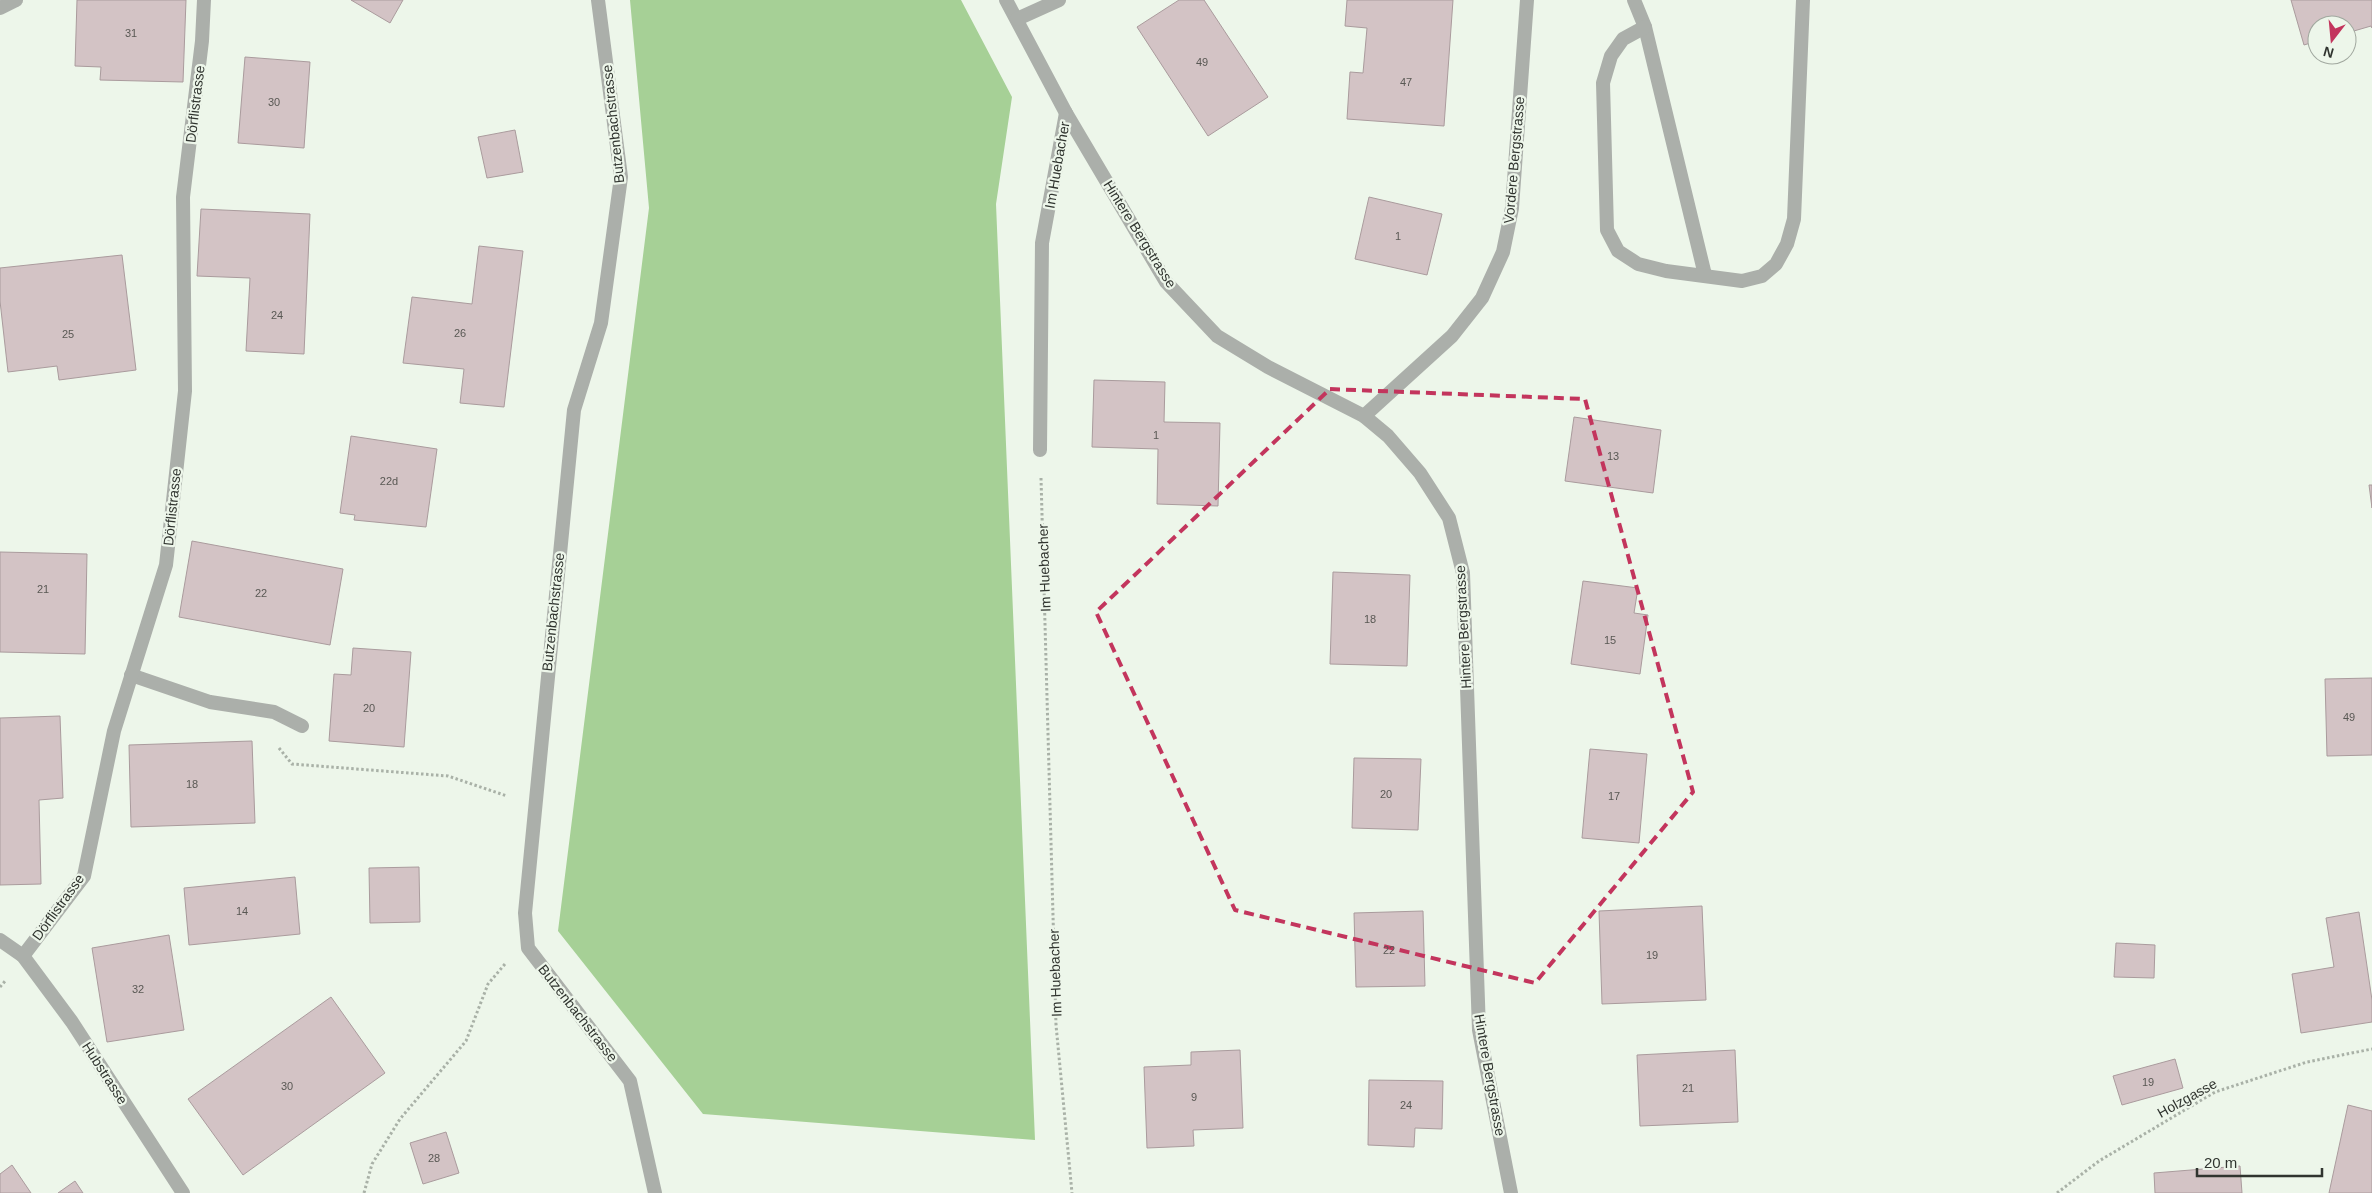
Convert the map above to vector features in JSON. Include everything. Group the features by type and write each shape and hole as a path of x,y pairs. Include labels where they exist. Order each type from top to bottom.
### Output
{"street":[{"path":"0,8 16,0"},
{"name":"Dörflistrasse","path":"23,956 84,876 114,731 166,565 184,400 183,197 202,41 204,0"},
{"name":"Butzenbachstrasse","path":"598,0 621,177 601,324 574,410 525,913 528,948 630,1080 655,1193"},
{"name":"Hintere Bergstrasse","path":"1006,0 1066,113 1166,282 1218,336 1268,367 1364,416 1388,436 1420,473 1449,518 1463,573 1479,1030 1511,1193"},
{"path":"1016,19 1059,0"},
{"name":"Vordere Bergstrasse","path":"1364,416 1452,336 1482,298 1503,252 1512,208 1527,0"},
{"path":"1634,0 1645,27 1705,275"},
{"path":"1645,27 1623,39 1611,56 1603,83 1607,230 1618,251 1638,264 1666,271 1742,281 1762,276 1776,264 1787,244 1794,219 1803,0"},
{"name":"Im Huebacher","path":"1040,450 1042,243 1066,113"},
{"path":"131,676 210,702 274,712 302,726"},
{"path":"0,940 23,956"},
{"name":"Hubstrasse","path":"23,956 72,1022 183,1193"}],"path":[{"name":"Im Huebacher","path":"1040,450 1056,1025 1072,1193"},
{"path":"245,708 292,764 448,776 514,798"},
{"path":"364,1193 372,1164 400,1119 466,1042 488,984 509,960"},
{"path":"0,987 6,980"},
{"name":"Holzgasse","path":"2057,1193 2099,1161 2215,1092 2307,1062 2372,1049"}],"highlighted area":[{"path":"1330,389 1585,399 1693,792 1535,983 1235,910 1096,612"}],"green space":[{"path":"630,0 961,0 1012,97 996,204 1035,1140 703,1114 558,931 649,208"}],"building":[{"path":"77,0 186,0 183,82 100,80 101,67 75,66"},
{"path":"351,0 403,0 390,23"},
{"path":"1179,0 1204,0 1268,97 1208,136 1137,27"},
{"path":"1347,0 1453,0 1444,126 1347,119 1350,72 1363,73 1367,28 1345,26"},
{"path":"2291,0 2372,0 2372,28 2371,26 2357,30 2357,15 2307,15 2307,44 2304,45"},
{"path":"245,57 310,62 304,148 238,143"},
{"path":"515,130 523,172 487,178 478,137"},
{"path":"1369,197 1442,214 1427,275 1355,259"},
{"path":"201,209 310,214 304,354 246,351 250,278 197,276"},
{"path":"479,246 523,251 504,407 460,403 464,369 403,363 412,297 472,304"},
{"path":"122,255 136,370 59,380 57,366 8,372 0,301 0,268"},
{"path":"1094,380 1165,382 1164,422 1220,423 1218,506 1157,504 1158,449 1092,447"},
{"path":"1574,417 1661,430 1653,493 1565,481"},
{"path":"351,436 437,449 426,527 354,520 355,515 340,513"},
{"path":"2369,485 2372,485 2372,508"},
{"path":"192,541 343,569 330,645 179,617"},
{"path":"0,552 87,554 85,654 0,652"},
{"path":"1333,572 1410,575 1407,666 1330,664"},
{"path":"1583,581 1638,588 1634,613 1648,615 1640,674 1571,664"},
{"path":"353,648 411,652 404,747 329,741 334,674 351,675"},
{"path":"2372,678 2372,755 2327,756 2325,679"},
{"path":"60,716 63,798 39,800 41,884 0,885 0,718"},
{"path":"252,741 255,823 131,827 129,745"},
{"path":"1590,749 1647,754 1639,843 1582,838"},
{"path":"1354,758 1421,759 1418,830 1352,828"},
{"path":"419,867 420,922 370,923 369,868"},
{"path":"295,877 300,934 189,945 184,888"},
{"path":"1702,906 1706,1000 1602,1004 1599,911"},
{"path":"1423,911 1425,986 1356,987 1354,913"},
{"path":"2359,912 2372,1000 2372,1022 2301,1033 2292,974 2334,967 2326,918"},
{"path":"169,935 184,1030 107,1042 92,948"},
{"path":"2116,943 2155,945 2154,978 2114,977"},
{"path":"331,997 385,1073 243,1175 188,1099"},
{"path":"1240,1050 1243,1128 1193,1130 1194,1146 1147,1148 1144,1067 1191,1065 1191,1052"},
{"path":"1735,1050 1738,1122 1640,1126 1637,1055"},
{"path":"2175,1059 2183,1088 2122,1105 2113,1076"},
{"path":"1369,1080 1443,1081 1442,1129 1415,1128 1414,1147 1368,1145"},
{"path":"2348,1105 2372,1111 2372,1193 2329,1193"},
{"path":"446,1132 459,1173 423,1184 410,1143"},
{"path":"12,1165 31,1193 0,1193 0,1174"},
{"path":"2240,1166 2242,1193 2155,1193 2154,1173"},
{"path":"75,1181 83,1193 58,1193"}]}
